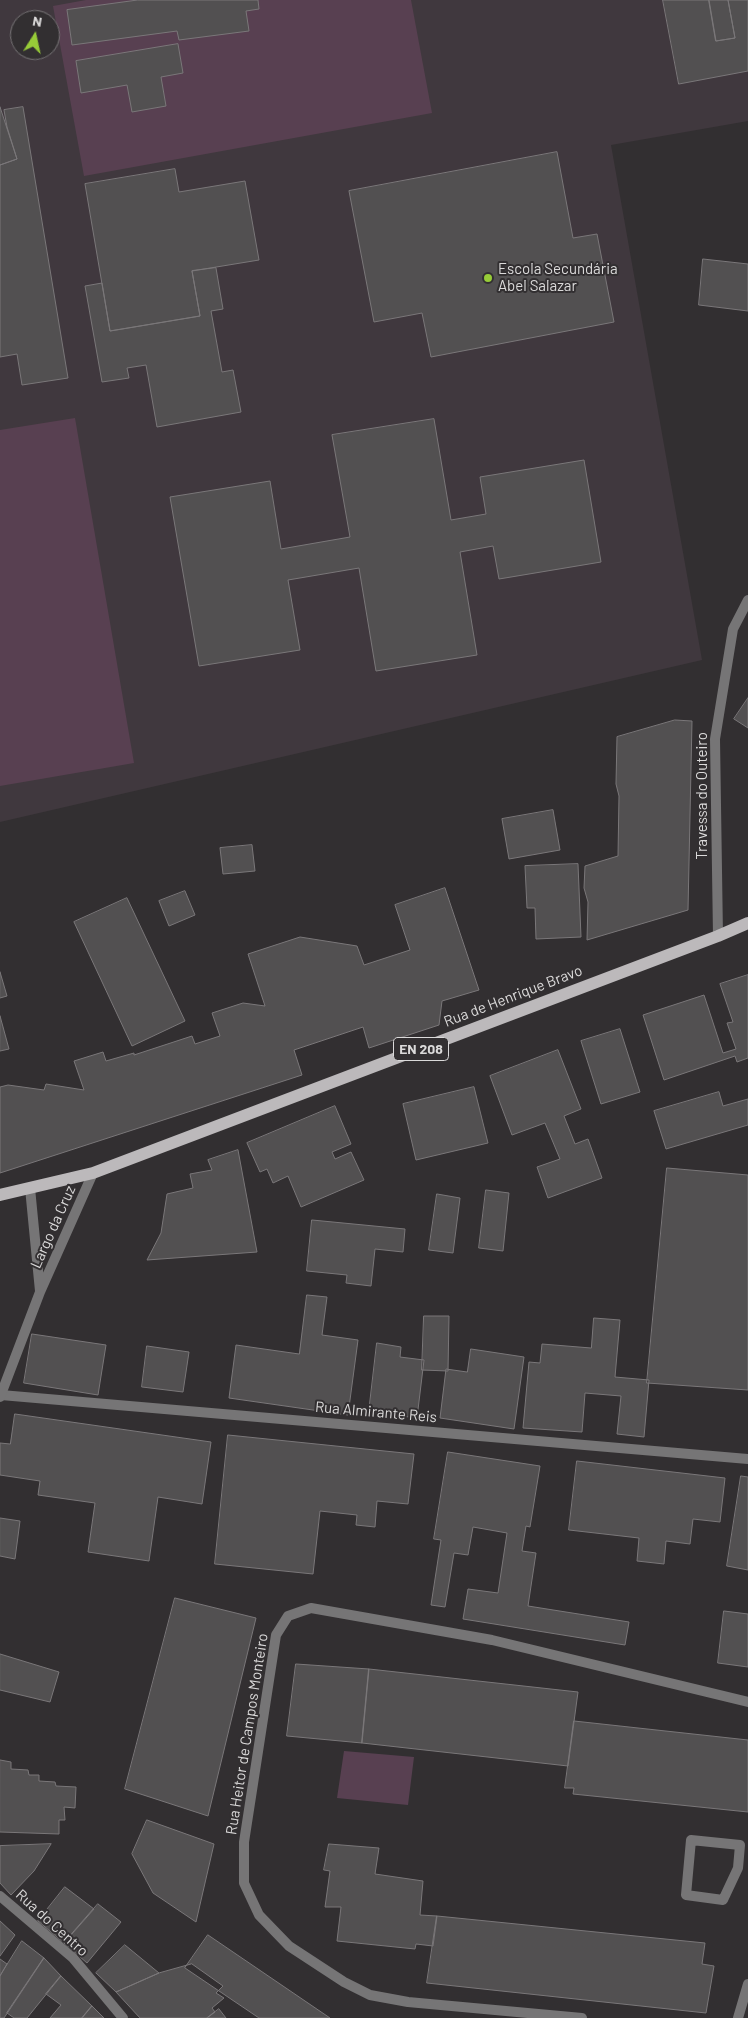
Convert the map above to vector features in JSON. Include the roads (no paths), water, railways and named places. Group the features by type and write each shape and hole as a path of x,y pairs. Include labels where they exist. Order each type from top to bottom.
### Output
{"main road":[{"name":"Rua de Henrique Bravo","path":"93,1174 748,923"},
{"name":"EN 208","path":"0,1195 93,1174"}],"street":[{"name":"Travessa do Outeiro","path":"718,936 715,739 733,629 748,600"},
{"name":"Largo da Cruz","path":"0,1396 40,1292 93,1174"},
{"name":"Largo da Cruz","path":"30,1188 40,1292"},
{"name":"Rua Almirante Reis","path":"0,1396 748,1459"},
{"name":"Rua Heitor de Campos Monteiro","path":"582,2018 408,2002 370,1995 344,1982 289,1946 259,1915 244,1883 244,1842 276,1635 288,1616 311,1608 492,1640 748,1702"},
{"path":"691,1840 740,1845 738,1868 723,1900 686,1895 691,1840"},
{"path":"738,1868 748,1873"},
{"name":"Rua do Centro","path":"0,1896 72,1958 123,2018"},
{"path":"738,2018 748,1984"}],"place":[{"name":"Escola Secundária Abel Salazar","path":"488,278"}]}
